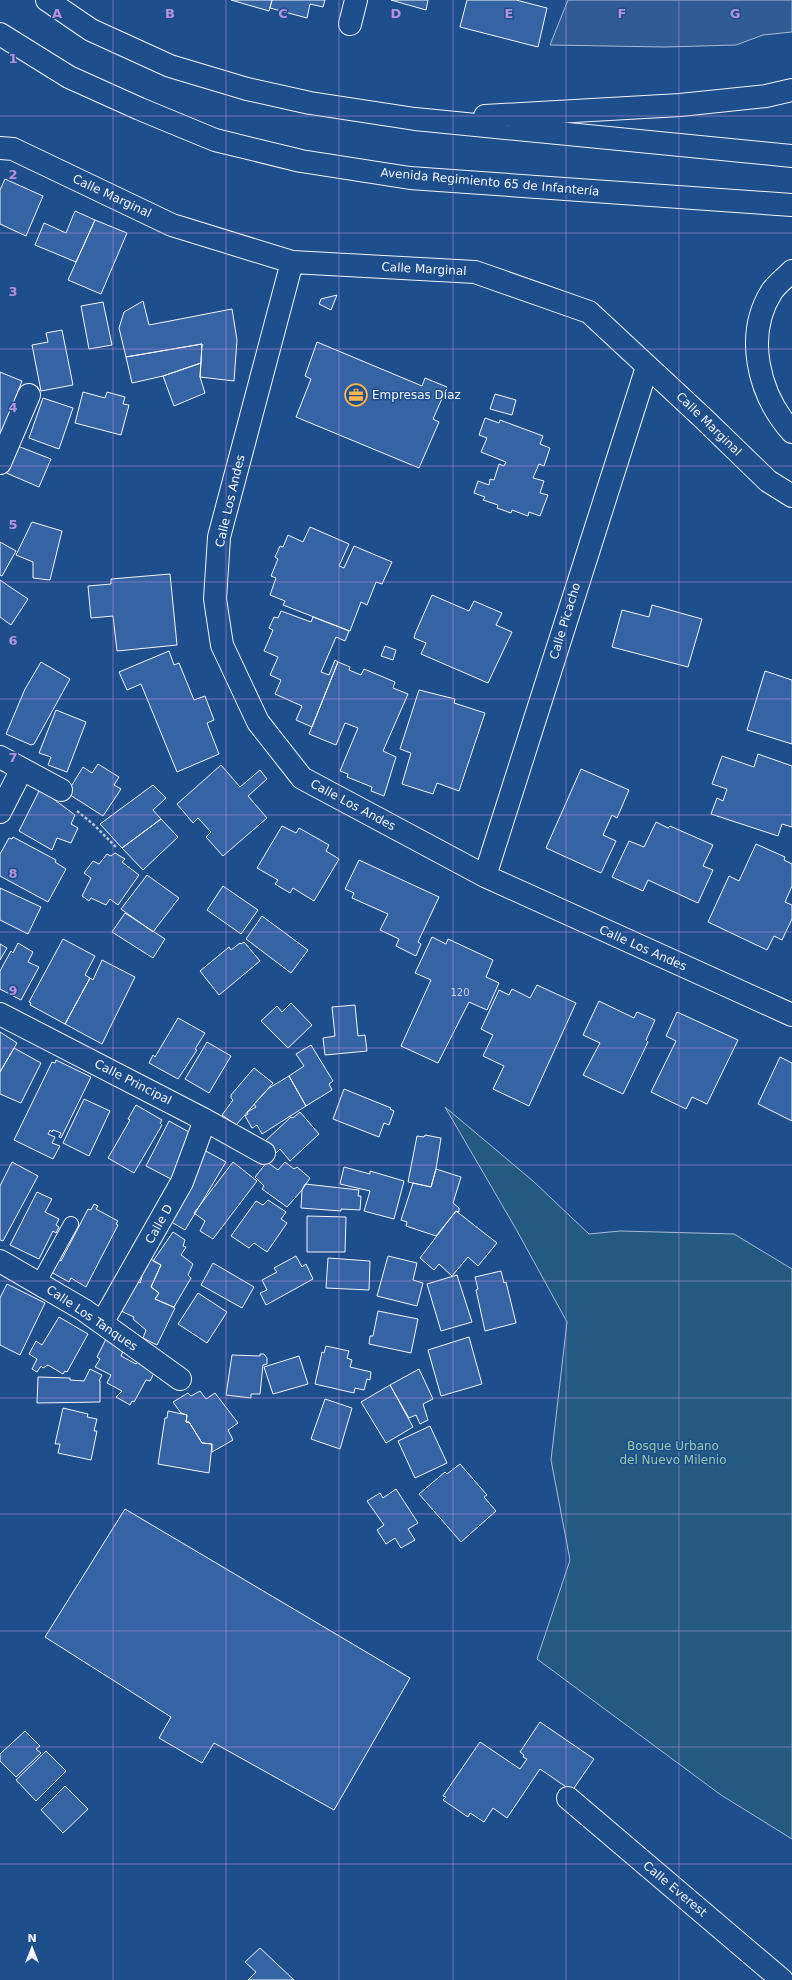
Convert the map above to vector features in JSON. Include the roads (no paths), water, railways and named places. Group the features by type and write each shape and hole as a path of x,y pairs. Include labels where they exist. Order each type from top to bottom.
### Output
{"main road":[{"path":"47,0 92,30 170,66 247,89 310,103 415,119 792,156"},
{"path":"350,24 356,0"},
{"name":"Avenida Regimiento 65 de Infantería","path":"0,34 69,77 140,109 215,140 301,161 410,178 792,205"},
{"path":"415,119 680,105 766,96 792,90"},
{"name":"Calle Marginal","path":"0,148 13,149 172,225 292,262 475,272 588,312 703,418 768,481 792,496"},
{"name":"Calle Los Andes","path":"292,262 219,537 215,599 222,645 258,722 302,778 485,876 792,1015"},
{"path":"792,272 773,290 759,319 756,338 757,354 766,388 783,422 792,432"},
{"name":"Calle Picacho","path":"485,876 647,367"},
{"path":"0,463 29,395"},
{"path":"0,757 61,790"},
{"path":"0,812 22,769"},
{"name":"Calle Principal","path":"0,1014 205,1120 264,1153"},
{"name":"Calle D","path":"102,1323 182,1182 205,1120"},
{"name":"Calle Los Tanques","path":"0,1261 39,1282 102,1323 180,1379"},
{"name":"Calle Everest","path":"568,1798 782,1980"}],"lane":[{"path":"39,1282 71,1224"}],"place":[{"name":"Empresas Díaz","path":"356,395"}],"park label":[{"name":"Bosque Urbano del Nuevo Milenio","path":"673,1453"}]}
